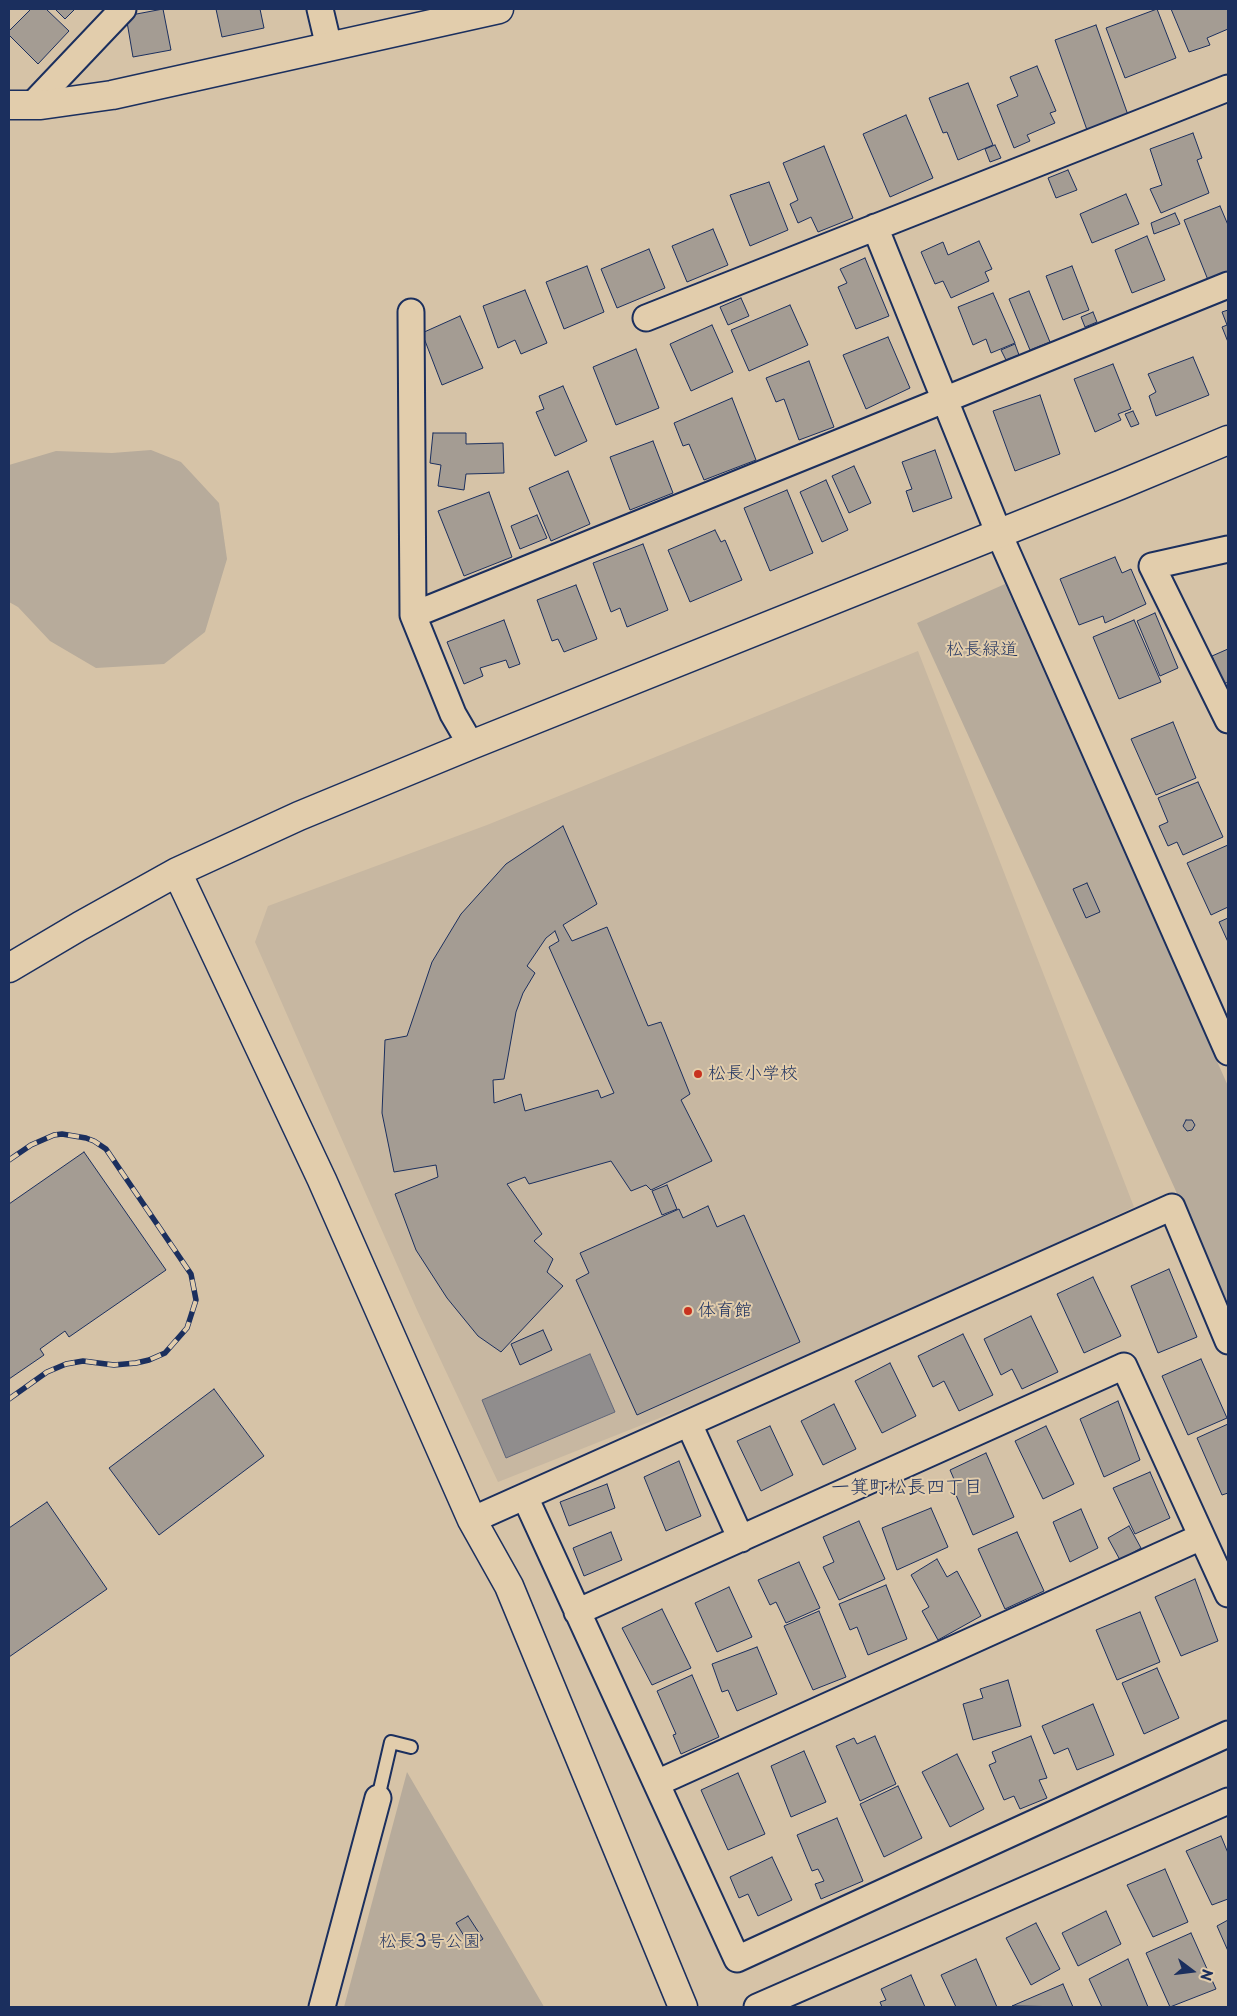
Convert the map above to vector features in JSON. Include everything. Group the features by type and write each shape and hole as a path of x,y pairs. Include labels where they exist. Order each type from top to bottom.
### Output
{"street":[{"path":"20,105 123,9"},
{"path":"320,9 329,47"},
{"path":"20,105 112,95 499,9"},
{"path":"646,318 1228,88"},
{"path":"875,227 999,534 1228,1052"},
{"path":"414,615 1228,285"},
{"path":"411,312 414,615 453,714 471,745"},
{"path":"9,968 177,872 299,816 1228,440"},
{"path":"1228,549 1152,566 1228,720"},
{"path":"177,872 322,1180 472,1520 509,1586 683,2007"},
{"path":"472,1520 1172,1207 1228,1341"},
{"path":"577,1612 1124,1366 1228,1594"},
{"path":"689,1424 740,1539"},
{"path":"525,1497 737,1958 1228,1734"},
{"path":"657,1783 1201,1537"},
{"path":"322,2007 378,1798"},
{"path":"757,2007 1228,1801"}],"lane":[{"path":"378,1798 392,1742 411,1747"}],"shaded area":[{"name":"松長小学校","path":"918,651 1134,1207 811,1358 498,1482 417,1310 255,942 268,906 487,825"},
{"path":"590,1354 615,1412 506,1458 482,1400"}],"green space":[{"path":"151,450 181,462 219,503 227,559 205,632 164,664 96,668 50,641 18,607 9,602 9,465 56,451 112,453"},
{"name":"松長緑道","path":"1005,584 1228,1086 1228,1314 1175,1189 917,623"},
{"name":"松長3号公園","path":"407,1772 543,2005 544,2007 344,2007"}],"building":[{"path":"31,9 46,9 69,31 38,64 9,35 9,31"},
{"path":"55,9 75,9 65,19"},
{"path":"163,9 171,50 133,57 126,16"},
{"path":"216,9 260,9 264,28 222,37"},
{"path":"1157,9 1176,58 1125,78 1106,28"},
{"path":"1171,9 1228,9 1228,29 1207,38 1210,45 1189,52"},
{"path":"1096,25 1128,115 1087,130 1055,40"},
{"path":"1037,66 1056,111 1050,113 1055,123 1027,135 1030,141 1014,148 997,105 1018,96 1010,77"},
{"path":"968,83 993,145 958,160 947,132 943,133 929,98"},
{"path":"906,115 933,178 890,197 863,134"},
{"path":"1193,133 1202,158 1197,160 1209,193 1161,213 1150,189 1162,185 1150,149"},
{"path":"995,145 1001,158 990,162 985,149"},
{"path":"824,146 853,218 818,232 811,217 798,223 790,204 798,200 783,163"},
{"path":"1068,170 1077,190 1056,198 1048,178"},
{"path":"769,182 788,230 750,246 730,195"},
{"path":"1126,194 1139,224 1092,243 1080,214"},
{"path":"1220,206 1228,225 1228,272 1208,280 1184,220"},
{"path":"1175,213 1180,224 1154,234 1151,223"},
{"path":"713,229 728,265 687,282 672,246"},
{"path":"1147,236 1165,280 1132,293 1115,250"},
{"path":"979,241 992,269 985,272 989,281 951,298 943,281 935,284 921,252 943,242 948,255"},
{"path":"649,249 665,288 617,308 601,269"},
{"path":"865,258 889,316 856,329 838,287 847,283 840,269"},
{"path":"587,266 604,312 564,329 546,282"},
{"path":"1072,266 1089,310 1063,320 1046,276"},
{"path":"525,290 547,343 521,354 515,340 498,348 483,306"},
{"path":"1029,291 1050,342 1030,350 1009,299"},
{"path":"993,293 1015,343 991,353 986,339 973,345 958,307"},
{"path":"741,298 749,316 728,325 720,307"},
{"path":"790,305 808,345 749,371 731,330"},
{"path":"1228,310 1228,342 1222,327 1227,325 1222,312"},
{"path":"1093,312 1097,322 1085,327 1081,317"},
{"path":"460,316 483,368 442,385 422,333"},
{"path":"712,325 733,372 691,391 670,344"},
{"path":"888,337 910,388 866,409 843,355"},
{"path":"1015,344 1019,355 1006,360 1001,350"},
{"path":"636,349 659,408 616,425 593,367"},
{"path":"1193,357 1209,395 1156,416 1149,396 1156,392 1148,374"},
{"path":"809,361 834,427 799,440 784,399 776,402 766,378"},
{"path":"1113,364 1131,409 1118,414 1121,420 1095,432 1074,379"},
{"path":"563,386 587,441 555,456 536,412 544,409 539,396"},
{"path":"1040,395 1060,454 1015,471 993,411"},
{"path":"732,398 756,460 704,480 689,444 683,446 674,423"},
{"path":"1133,411 1139,424 1131,427 1125,414"},
{"path":"433,433 466,433 466,444 503,443 504,473 466,474 464,490 438,486 441,465 430,463"},
{"path":"653,441 673,493 630,510 610,457"},
{"path":"935,450 952,498 913,512 906,491 912,489 902,462"},
{"path":"854,466 871,503 849,513 832,476"},
{"path":"568,471 590,524 551,541 529,488"},
{"path":"826,480 848,530 822,542 800,492"},
{"path":"787,490 813,553 770,571 744,508"},
{"path":"489,492 512,557 464,576 438,511"},
{"path":"537,515 547,538 520,549 511,526"},
{"path":"715,530 721,542 725,540 742,580 690,602 668,550"},
{"path":"643,544 668,610 627,627 620,608 611,612 593,563"},
{"path":"1115,557 1122,573 1131,569 1146,604 1105,623 1103,616 1079,625 1060,579"},
{"path":"576,585 597,639 564,652 558,639 552,641 537,600"},
{"path":"1155,613 1178,668 1160,676 1137,621"},
{"path":"504,620 520,664 509,668 506,660 480,668 483,676 464,684 447,642"},
{"path":"1134,620 1161,682 1119,699 1093,637"},
{"path":"1228,649 1228,682 1224,684 1212,656"},
{"path":"1173,722 1196,778 1156,795 1131,739"},
{"path":"1198,782 1223,837 1183,855 1177,842 1168,846 1159,826 1168,822 1158,798"},
{"path":"563,826 597,904 563,925 572,941 607,927 648,1026 661,1022 690,1094 681,1100 712,1161 651,1190 646,1185 631,1191 611,1161 529,1184 525,1177 507,1184 542,1234 534,1241 553,1259 547,1272 563,1286 501,1352 478,1336 447,1298 416,1250 395,1194 438,1177 436,1165 394,1172 382,1113 385,1040 407,1036 432,962 461,914 506,864","holes":["555,931 559,941 549,947 614,1093 601,1098 598,1090 525,1111 521,1094 494,1103 493,1080 504,1079 516,1012 523,993 535,973 527,966 546,938"]},
{"path":"1228,845 1228,907 1211,915 1187,863"},
{"path":"1087,883 1100,912 1086,918 1073,889"},
{"path":"1228,918 1228,942 1219,922"},
{"path":"1186,1120 1192,1120 1195,1125 1192,1130 1187,1131 1183,1126"},
{"path":"84,1152 166,1270 69,1337 65,1331 40,1349 44,1355 9,1379 9,1204"},
{"path":"667,1185 677,1209 662,1215 652,1191"},
{"name":"体育館","path":"708,1206 717,1227 744,1215 800,1342 637,1415 576,1280 589,1273 580,1253 679,1209 683,1218"},
{"path":"1169,1269 1197,1337 1158,1353 1131,1286"},
{"path":"1093,1277 1121,1336 1084,1353 1057,1294"},
{"path":"1031,1316 1058,1372 1022,1389 1012,1369 1001,1375 984,1339"},
{"path":"543,1330 552,1350 520,1365 511,1344"},
{"path":"963,1334 993,1395 959,1411 944,1381 933,1387 918,1356"},
{"path":"1201,1359 1227,1418 1188,1435 1162,1376"},
{"path":"890,1363 916,1416 882,1433 855,1381"},
{"path":"214,1389 264,1456 159,1535 109,1468"},
{"path":"1118,1401 1140,1460 1104,1477 1080,1419"},
{"path":"834,1404 856,1449 823,1465 801,1421"},
{"path":"1228,1424 1228,1493 1222,1495 1197,1438"},
{"path":"770,1426 793,1475 761,1491 737,1441"},
{"path":"1046,1426 1074,1484 1043,1499 1015,1441"},
{"path":"986,1453 1014,1517 973,1535 953,1488 957,1486 950,1470"},
{"path":"679,1461 701,1516 666,1531 644,1477"},
{"path":"1150,1472 1170,1518 1135,1534 1113,1488"},
{"path":"607,1484 615,1508 569,1526 560,1502"},
{"path":"47,1502 107,1589 9,1657 9,1528"},
{"path":"931,1508 948,1547 897,1570 882,1528"},
{"path":"1081,1509 1098,1548 1070,1562 1053,1522"},
{"path":"859,1521 885,1579 839,1600 823,1567 834,1562 823,1537"},
{"path":"1129,1526 1141,1548 1120,1560 1108,1538"},
{"path":"611,1532 622,1560 584,1576 573,1548"},
{"path":"1017,1532 1044,1591 1005,1609 978,1549"},
{"path":"937,1559 947,1577 957,1571 981,1616 938,1640 922,1611 929,1607 911,1575"},
{"path":"799,1562 820,1608 786,1623 776,1602 770,1605 758,1580"},
{"path":"1195,1579 1218,1641 1181,1656 1155,1597"},
{"path":"886,1585 907,1639 868,1655 857,1627 850,1630 839,1604"},
{"path":"729,1587 752,1637 717,1652 695,1603"},
{"path":"662,1609 691,1668 652,1685 622,1628"},
{"path":"819,1611 846,1677 813,1690 784,1626"},
{"path":"1140,1612 1160,1662 1117,1680 1096,1630"},
{"path":"757,1647 777,1694 737,1711 728,1690 722,1692 712,1664"},
{"path":"1157,1668 1179,1718 1144,1734 1122,1683"},
{"path":"692,1675 719,1737 681,1754 673,1735 676,1734 657,1691"},
{"path":"1008,1680 1021,1726 973,1740 963,1704 983,1698 980,1689"},
{"path":"1093,1704 1114,1755 1077,1770 1068,1748 1054,1754 1042,1726"},
{"path":"875,1736 896,1784 860,1801 836,1746 854,1738 857,1744"},
{"path":"1031,1736 1047,1778 1039,1780 1047,1798 1020,1809 1014,1796 1004,1800 989,1765 996,1762 992,1752"},
{"path":"804,1751 826,1802 791,1817 771,1766"},
{"path":"957,1754 984,1809 950,1827 922,1772"},
{"path":"738,1773 765,1834 728,1850 701,1790"},
{"path":"898,1786 922,1838 884,1857 860,1804"},
{"path":"837,1818 863,1881 821,1899 815,1884 824,1881 818,1869 812,1871 797,1835"},
{"path":"1221,1836 1228,1853 1228,1899 1212,1905 1186,1851"},
{"path":"772,1857 792,1900 758,1916 748,1894 739,1898 730,1877"},
{"path":"1165,1869 1188,1922 1153,1937 1127,1885"},
{"path":"1106,1911 1121,1944 1078,1966 1062,1933"},
{"path":"468,1916 483,1939 471,1947 456,1923"},
{"path":"1228,1920 1228,1951 1217,1926"},
{"path":"1036,1923 1060,1969 1031,1985 1006,1938"},
{"path":"1191,1933 1216,1989 1170,2007 1146,1953"},
{"path":"976,1959 997,2007 956,2007 941,1975"},
{"path":"1128,1959 1148,2007 1102,2007 1089,1979"},
{"path":"911,1975 925,2007 882,2007 880,2002 886,2000 881,1989"},
{"path":"1063,1984 1073,2007 1012,2006"}],"railway":[{"path":"9,1160 31,1145 54,1135 62,1134 86,1138 106,1149 191,1274 196,1300 187,1328 165,1353 136,1363 114,1365 83,1361 66,1364 47,1372 9,1399"}],"place":[{"name":"松長小学校","path":"698,1074"},
{"name":"体育館","path":"688,1311"}],"district":[{"name":"一箕町松長四丁目","path":"907,1488"}]}
